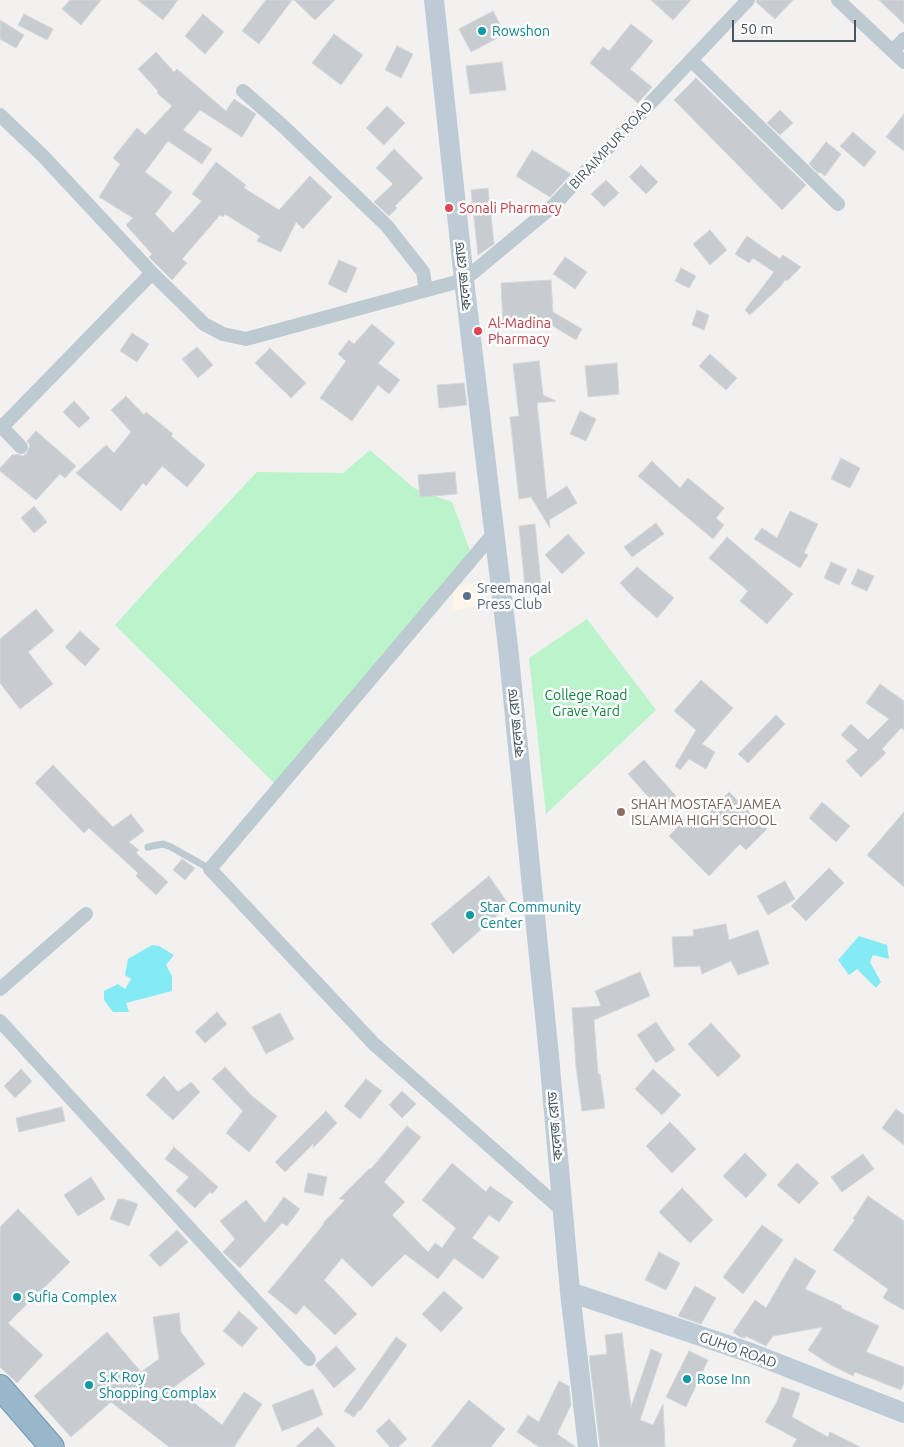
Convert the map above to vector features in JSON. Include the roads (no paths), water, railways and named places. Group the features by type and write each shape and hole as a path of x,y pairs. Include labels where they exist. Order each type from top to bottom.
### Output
{"highway":[{"path":"0,1387 52,1447"}],"main road":[{"name":"কলেজ রোড","path":"434,0 464,280 509,656 570,1292 588,1447"},
{"name":"GUHO ROAD","path":"570,1292 751,1353 904,1413"}],"street":[{"name":"BIRAIMPUR ROAD","path":"464,280 553,206 748,0"},
{"path":"838,0 904,62"},
{"path":"893,51 904,40"},
{"path":"691,60 838,204"},
{"path":"243,92 284,127 386,226 423,272 426,290"},
{"path":"0,115 44,156 152,273 204,324 223,334 246,339 464,280"},
{"path":"21,447 1,426 152,273"},
{"path":"494,533 210,869 374,1044 563,1211"},
{"path":"0,989 86,914"},
{"path":"0,1021 309,1359"}],"lane":[{"path":"148,847 163,844 172,847 210,869"}],"water":[{"path":"859,936 887,945 889,959 873,955 870,962 881,982 876,988 857,969 849,975 838,960"},
{"path":"152,945 159,946 174,955 166,965 172,976 172,991 126,1003 129,1012 113,1012 104,1000 104,991 118,984 125,989 131,979 125,975 128,959"}],"place":[{"name":"Rowshon","path":"482,31"},
{"name":"Sonali Pharmacy","path":"449,208"},
{"name":"Al-Madina Pharmacy","path":"478,331"},
{"name":"Sreemangal Press Club","path":"467,596"},
{"name":"SHAH MOSTAFA JAMEA ISLAMIA HIGH SCHOOL","path":"621,812"},
{"name":"Star Community Center","path":"470,915"},
{"name":"Sufia Complex","path":"17,1297"},
{"name":"Rose Inn","path":"687,1379"},
{"name":"S.K Roy Shopping Complax","path":"89,1385"}],"park label":[{"name":"College Road Grave Yard","path":"586,704"}]}
